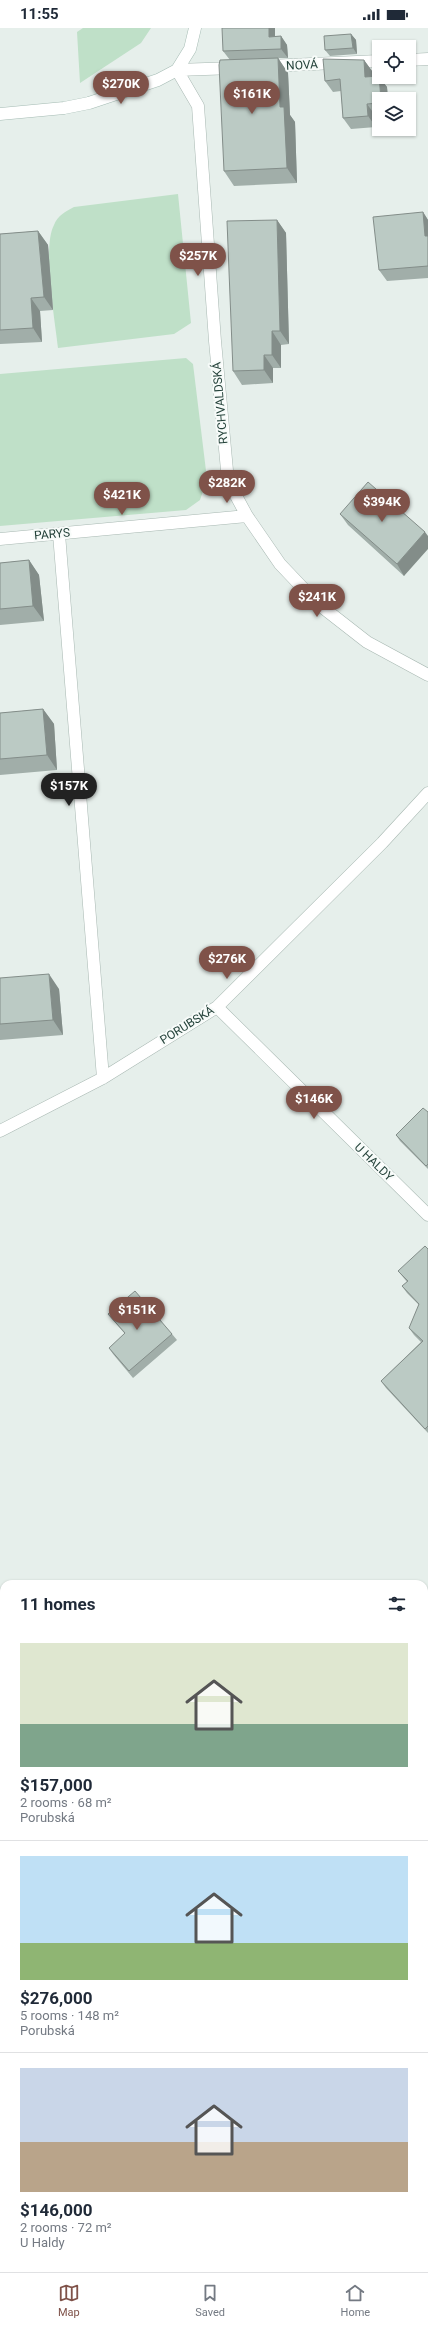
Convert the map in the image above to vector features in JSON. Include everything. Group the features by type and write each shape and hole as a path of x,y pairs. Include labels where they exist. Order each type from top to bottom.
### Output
{"street":[{"path":"0,114 64,108 89,103 158,80 177,70 190,49 195,28"},
{"path":"416,60 428,59"},
{"name":"NOVÁ","path":"177,70 372,61"},
{"name":"RYCHVALDSKÁ","path":"177,70 198,106 215,341 228,481 246,516 280,564 317,603 367,642 428,675"},
{"name":"PARYS","path":"0,539 246,516"},
{"path":"59,534 103,1078"},
{"name":"PORUBSKÁ","path":"0,1131 103,1078 217,1007 382,843 428,793"},
{"name":"U HALDY","path":"217,1007 428,1215"}],"green space":[{"path":"83,28 151,28 141,43 80,83 77,32"},
{"path":"178,194 191,323 174,334 58,348 50,284 49,250 51,235 54,225 58,219 62,214 74,207"},
{"path":"186,358 193,364 207,479 200,500 186,510 0,526 0,374"}],"building":[{"path":"222,28 269,28 269,37 281,36 281,49 223,51"},
{"path":"351,34 353,48 325,50 324,36"},
{"path":"278,58 280,107 284,107 287,168 224,171 220,60"},
{"path":"323,59 364,60 365,77 372,76 372,84 380,84 380,92 372,92 372,104 367,104 368,116 343,118 340,79 325,81"},
{"path":"423,212 425,236 428,236 428,266 379,270 373,217"},
{"path":"277,220 280,331 272,331 272,355 264,355 264,370 233,371 227,221"},
{"path":"38,231 44,297 31,298 33,328 0,330 0,234"},
{"path":"368,482 425,532 397,564 340,514"},
{"path":"29,560 33,606 0,609 0,563"},
{"path":"43,709 47,755 0,759 0,713"},
{"path":"49,974 53,1020 0,1024 0,978"},
{"path":"423,1108 428,1112 428,1164 426,1166 396,1135"},
{"path":"425,1246 428,1249 428,1426 425,1429 381,1381 423,1341 409,1328 419,1304 402,1286 408,1281 398,1271"},
{"path":"135,1291 172,1334 129,1371 109,1348 125,1333 108,1314"}]}
